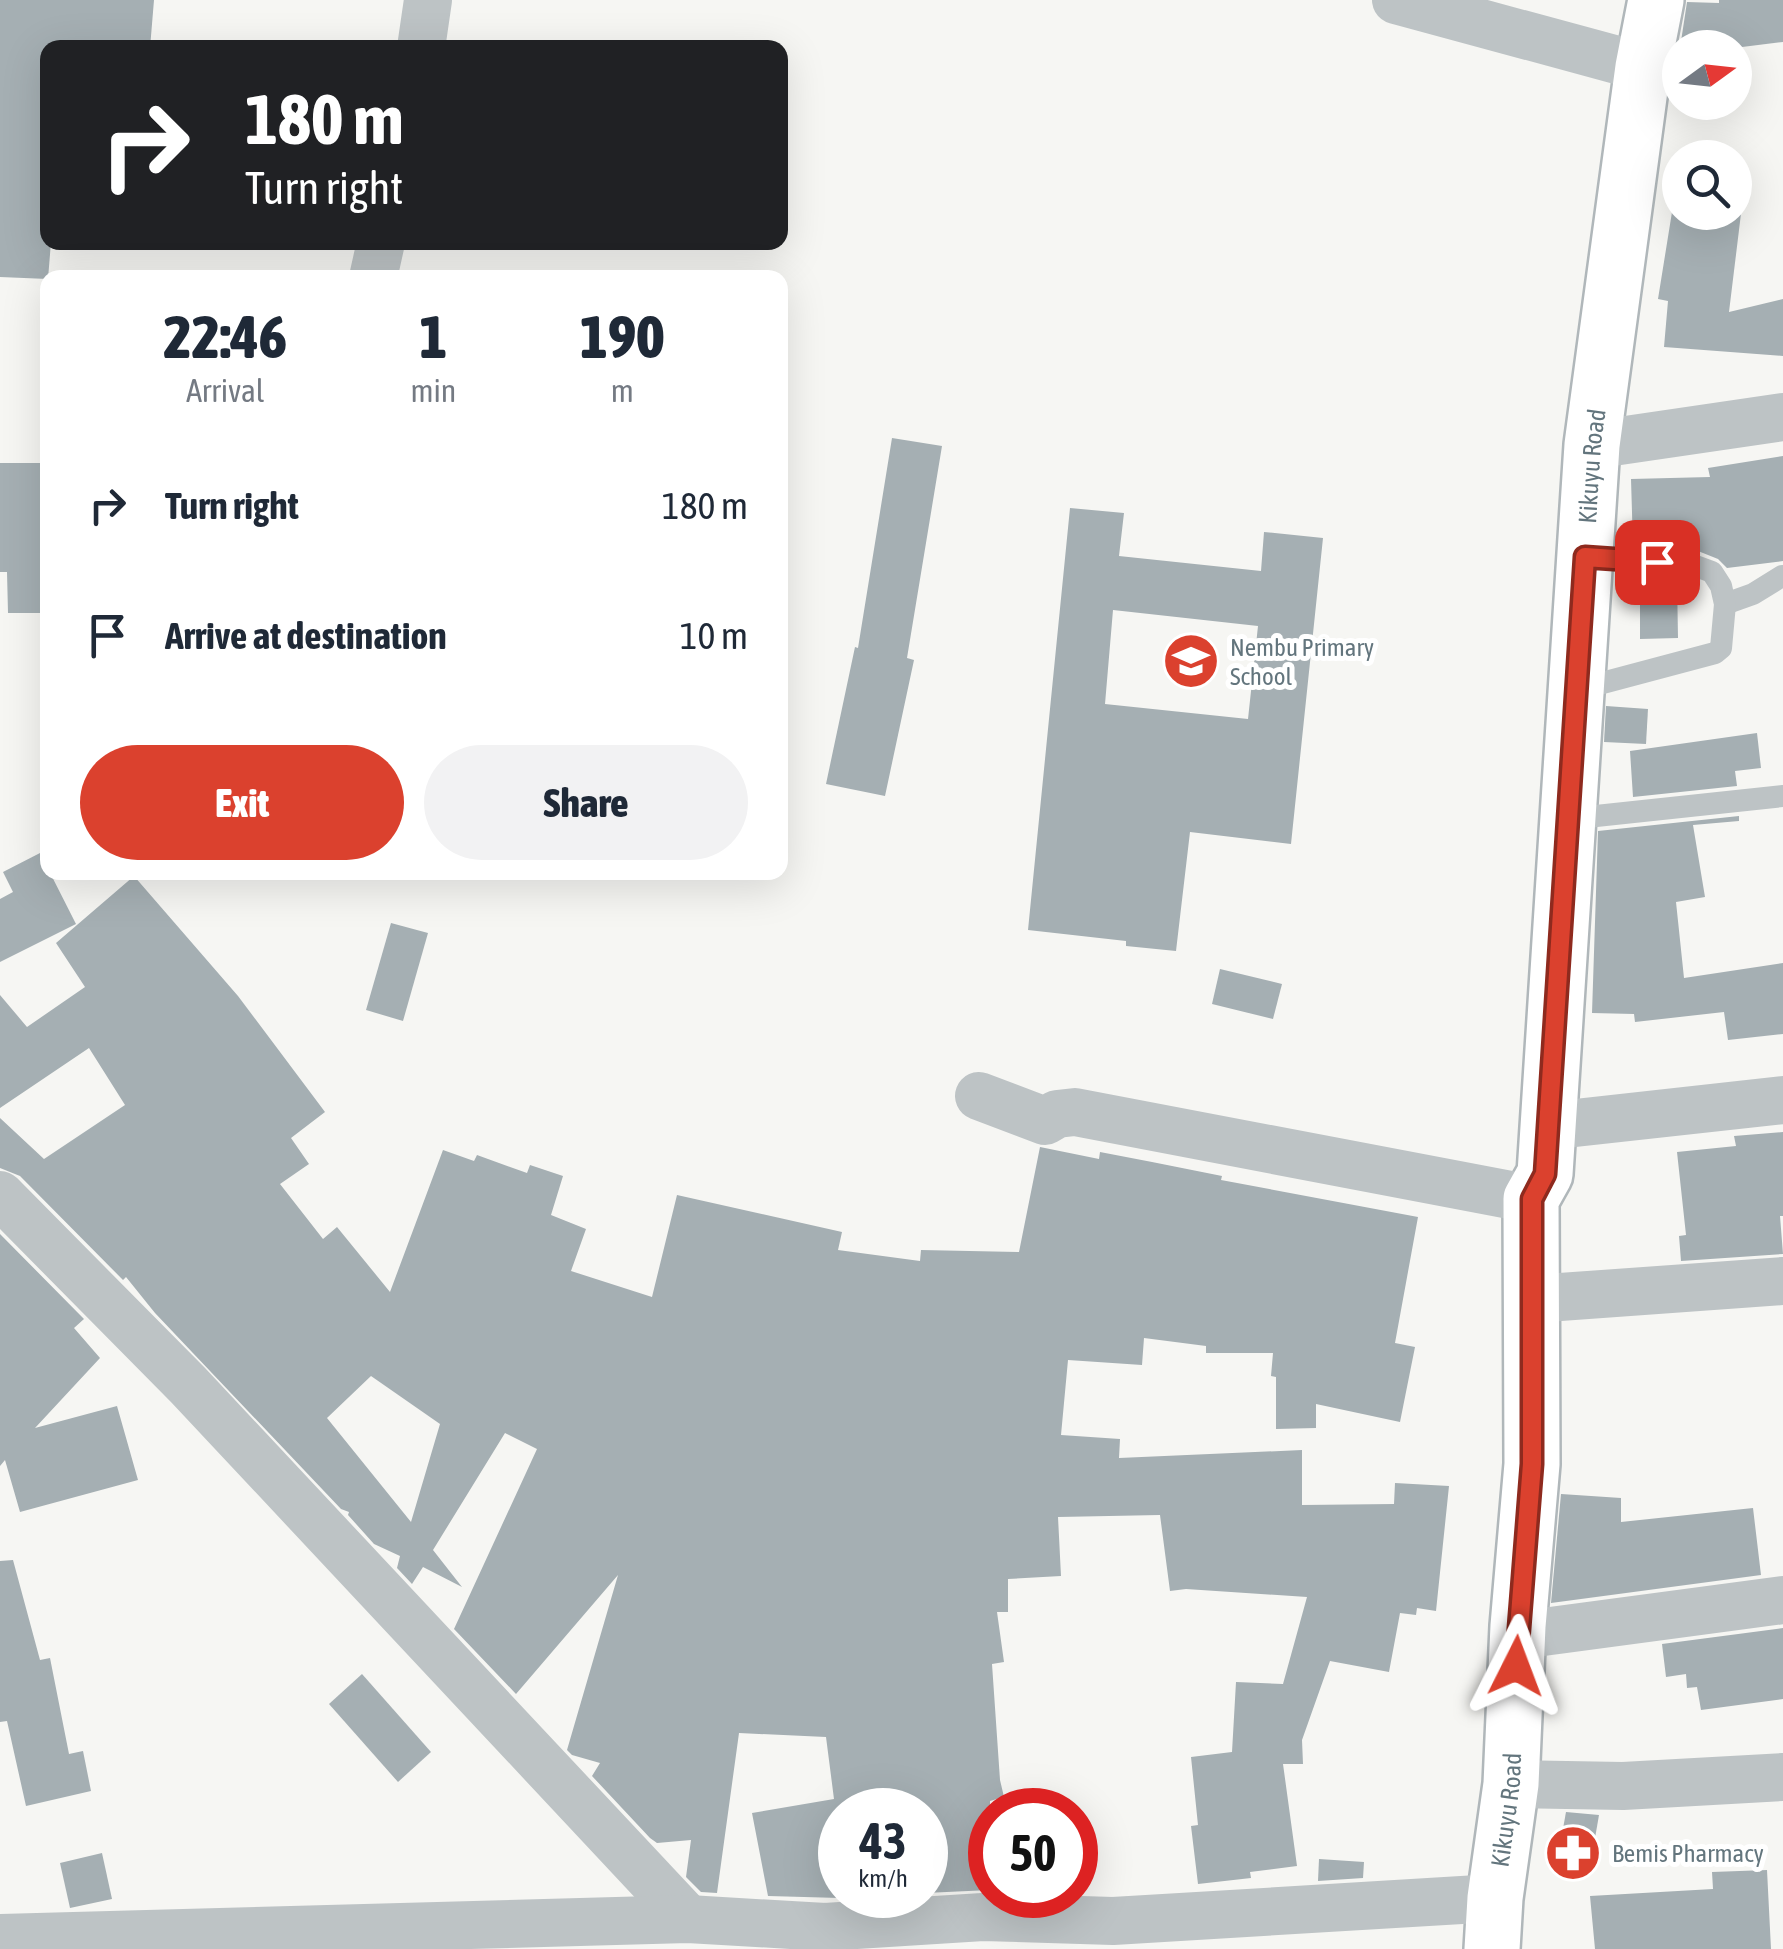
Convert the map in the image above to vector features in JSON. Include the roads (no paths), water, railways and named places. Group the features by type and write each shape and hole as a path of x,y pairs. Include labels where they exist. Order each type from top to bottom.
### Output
{"main road":[{"name":"Kikuyu Road","path":"1494,1924 1511,1784 1518,1626 1532,1464 1532,1199 1545,1174 1592,445 1643,68 1656,0"}],"street":[{"path":"422,40 428,0"},
{"path":"1396,0 1643,68"},
{"path":"1592,445 1783,417"},
{"path":"979,1096 1044,1121 1057,1114 1076,1112 1532,1199"},
{"path":"1548,1126 1783,1100"},
{"path":"0,1195 188,1385 688,1919"},
{"path":"1532,1299 1783,1281"},
{"path":"1518,1626 1543,1632 1783,1600"},
{"path":"1511,1784 1623,1786 1783,1777"},
{"path":"0,1938 688,1919 825,1926 983,1917 1494,1924"}],"lane":[{"path":"1576,690 1721,648 1725,604 1712,572 1693,565 1585,557"},
{"path":"1725,604 1753,594 1782,576"},
{"path":"1568,818 1783,796"}],"place":[{"name":"Nembu Primary School","path":"1191,661"},
{"name":"Bemis Pharmacy","path":"1573,1853"}]}
